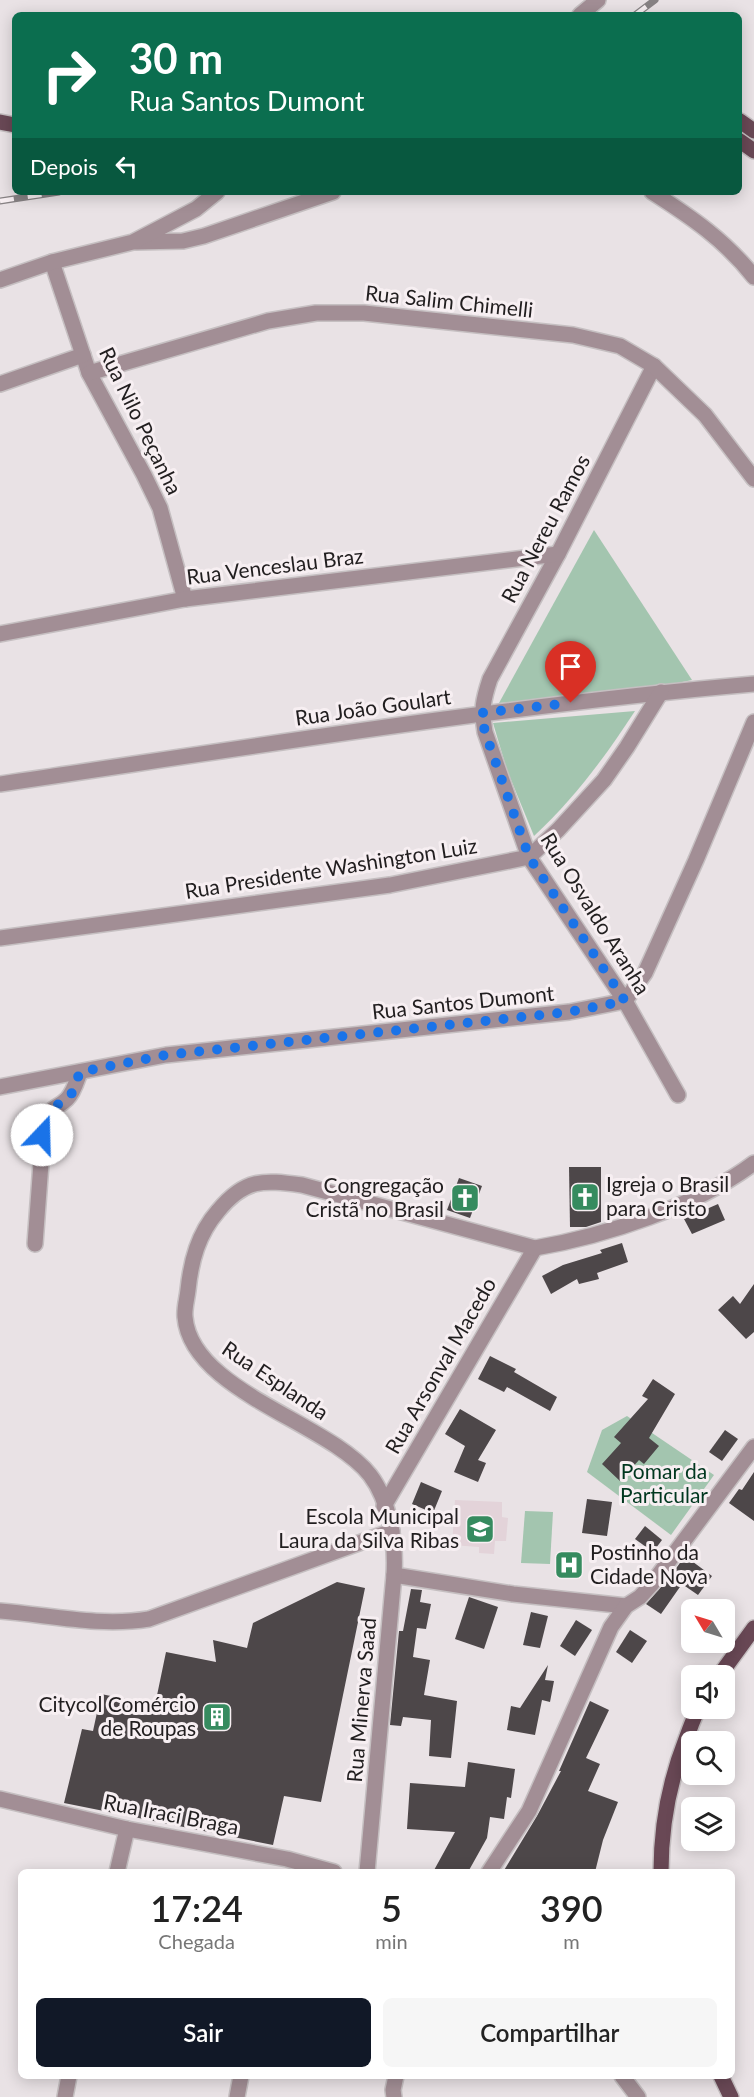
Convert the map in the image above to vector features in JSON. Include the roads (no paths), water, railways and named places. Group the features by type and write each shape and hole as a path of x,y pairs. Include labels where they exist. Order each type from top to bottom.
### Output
{"main road":[{"path":"727,1665 754,1629"},
{"path":"661,1869 661,1845 667,1799 679,1756 694,1719"},
{"path":"722,2079 731,2097"}],"street":[{"path":"584,12 598,0"},
{"path":"134,242 196,209 213,195"},
{"path":"0,280 52,262 134,242 194,238 324,195"},
{"path":"656,195 710,231 735,253 754,277"},
{"name":"Rua Nilo Peçanha","path":"52,262 89,373 160,508 185,599"},
{"name":"Rua Salim Chimelli","path":"89,373 267,321 316,313 364,314 573,335 620,346 654,366 705,415 754,479"},
{"path":"0,384 83,355"},
{"name":"Rua Nereu Ramos","path":"481,713 490,679 558,554 654,366"},
{"name":"Rua Venceslau Braz","path":"0,634 185,599 558,554"},
{"name":"Rua João Goulart","path":"0,784 481,713 661,692 754,684"},
{"path":"529,857 558,830 604,780 661,692"},
{"name":"Rua Osvaldo Aranha","path":"481,713 485,732 529,857 625,1001 678,1095"},
{"path":"625,1001 645,973 754,722"},
{"name":"Rua Presidente Washington Luiz","path":"0,938 390,885 529,857"},
{"name":"Rua Santos Dumont","path":"0,1087 166,1055 569,1012 625,1001"},
{"path":"35,1244 44,1123 52,1108 71,1095 80,1072"},
{"name":"Rua Esplanda","path":"392,1531 384,1506 370,1476 352,1458 329,1441 275,1410 217,1372 202,1357 190,1337 185,1317 190,1271 198,1242 209,1221 228,1199 250,1184 270,1181 302,1185 535,1248 574,1241 665,1210 706,1191 754,1163"},
{"name":"Rua Arsonval Macedo","path":"384,1506 535,1248"},
{"path":"491,1869 529,1811 611,1627 626,1606 640,1597 651,1585 754,1448"},
{"path":"0,1611 93,1622 124,1623 149,1619 392,1531"},
{"name":"Rua Minerva Saad","path":"368,1869 396,1550 392,1531"},
{"path":"394,1575 513,1594 626,1606"},
{"name":"Rua Iraci Braga","path":"0,1800 286,1866 310,1869"},
{"path":"118,1869 127,1829"},
{"path":"64,2097 68,2079"},
{"path":"237,2097 240,2079"},
{"path":"394,2097 395,2079"},
{"path":"624,2079 638,2097"}],"railway":[{"path":"639,12 655,0"},
{"path":"0,201 39,195"}],"place":[{"name":"Igreja o Brasil para Cristo","path":"585,1197"},
{"name":"Congregação Cristã no Brasil","path":"465,1198"},
{"name":"Escola Municipal Laura da Silva Ribas","path":"480,1529"},
{"name":"Postinho da Cidade Nova","path":"569,1565"},
{"name":"Citycol Comércio de Roupas","path":"217,1717"}],"park label":[{"name":"Pomar da Particular","path":"664,1484"}]}
